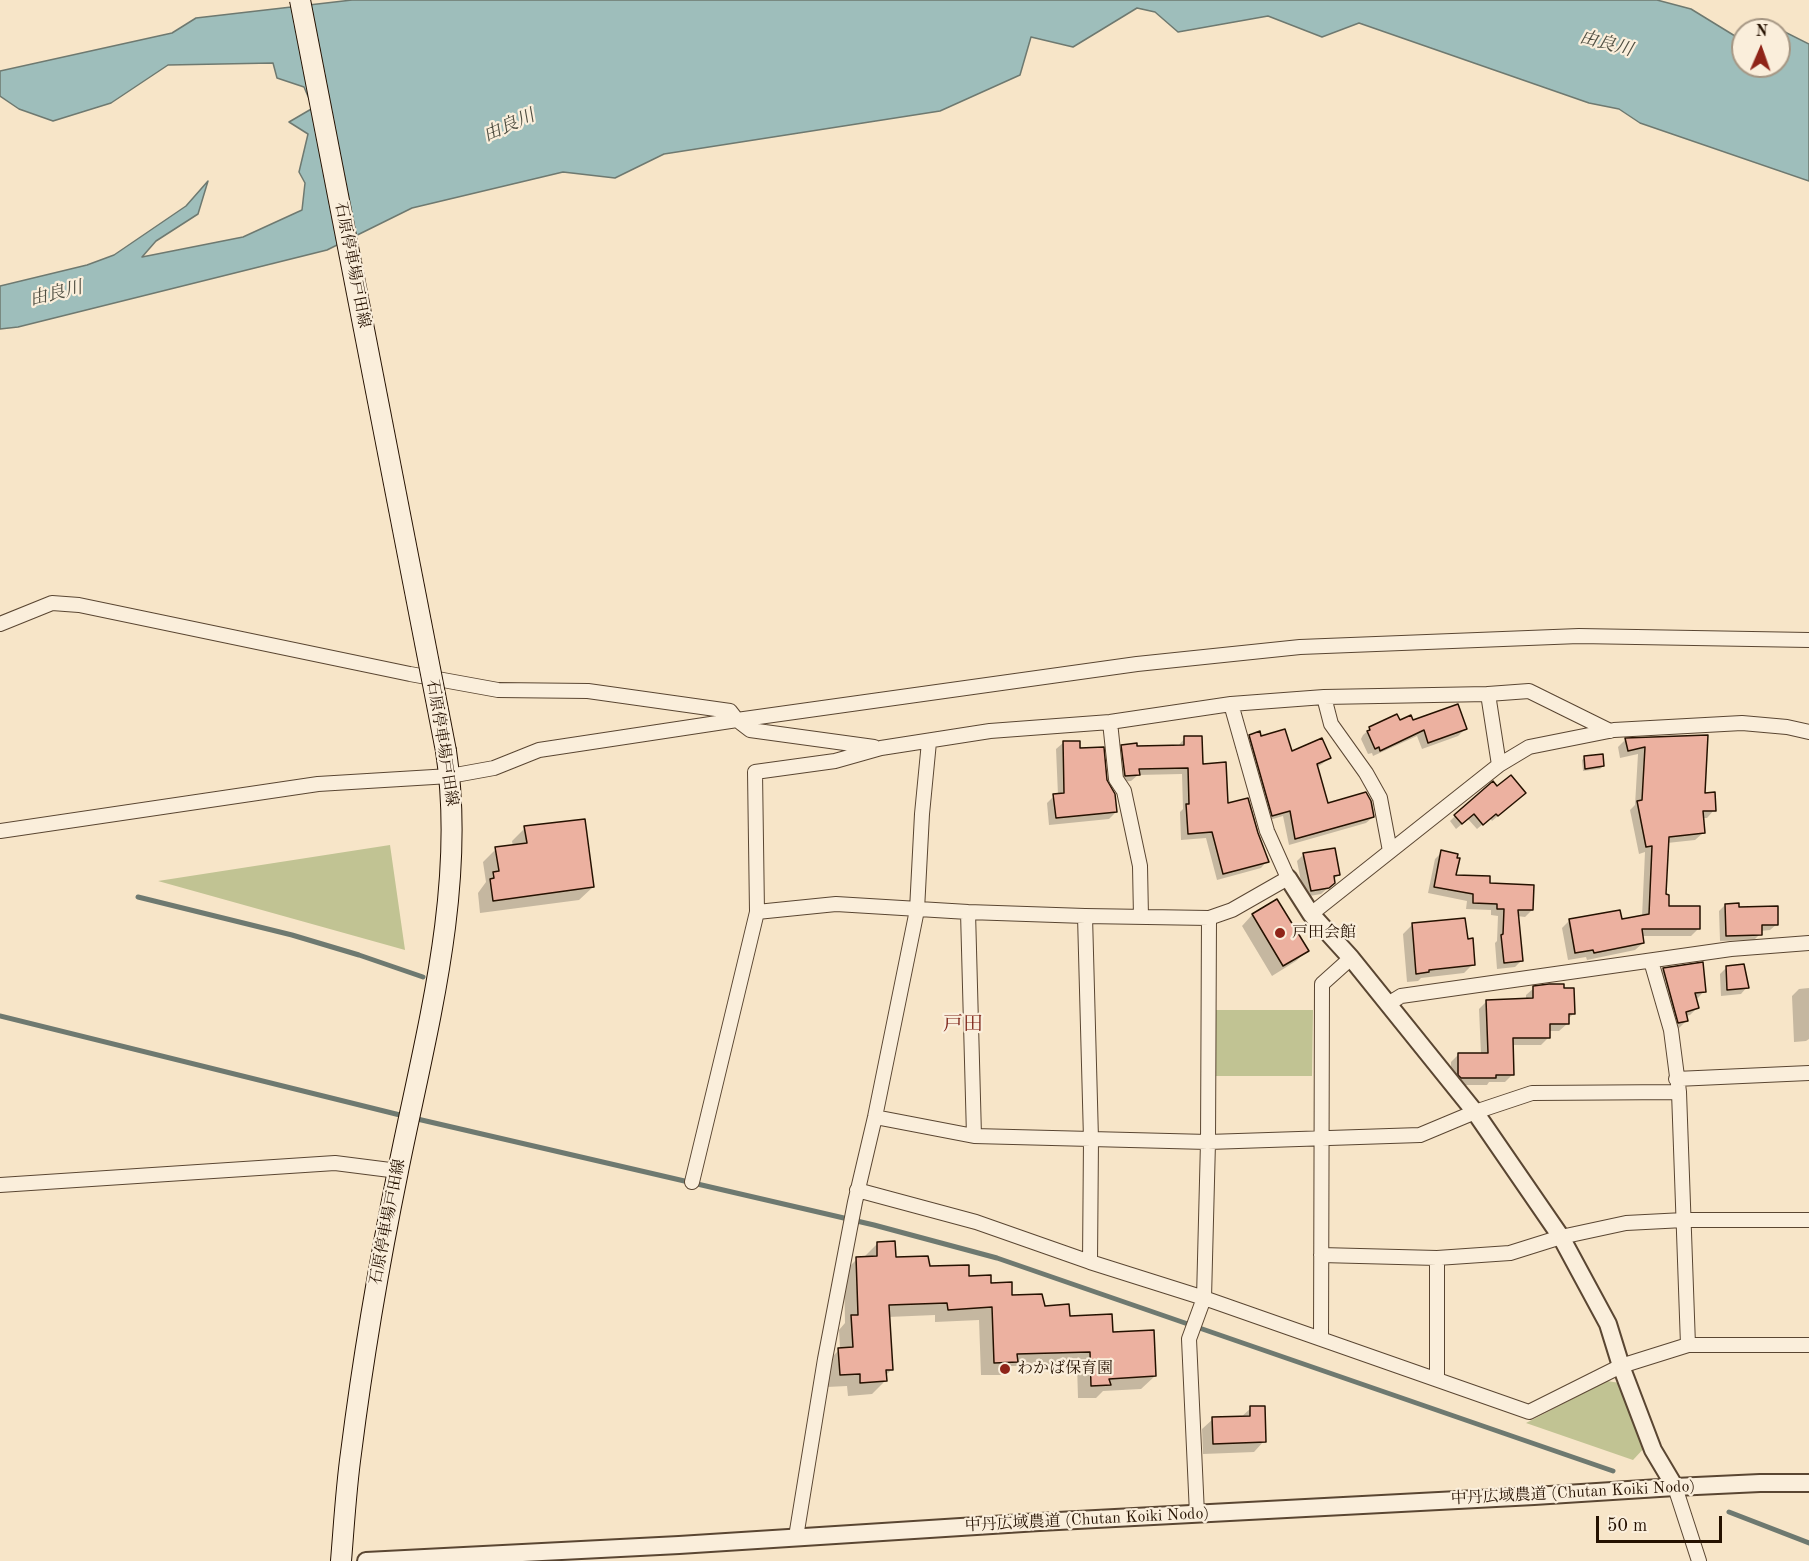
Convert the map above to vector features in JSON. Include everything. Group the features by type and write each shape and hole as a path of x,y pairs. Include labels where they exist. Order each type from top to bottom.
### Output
{"main road":[{"name":"石原停車場戸田線","path":"300,0 446,751 453,818 448,901 440,956 381,1257 350,1454 341,1561"}],"street":[{"path":"0,624 52,603 79,605 410,674 498,690 588,691 730,711 750,730 881,748"},
{"path":"0,831 318,784 450,776 494,768 539,750 1137,664 1300,646 1579,636 1809,640"},
{"path":"692,1182 757,912 754,772 835,761 881,748 990,731 1110,722 1231,704 1324,697 1529,691 1610,731"},
{"path":"1488,694 1499,765"},
{"path":"1324,697 1331,724 1366,773 1380,798 1390,851"},
{"path":"1231,704 1267,831 1288,878 1311,914 1351,958 1475,1112 1561,1237 1608,1324 1621,1366 1653,1450 1674,1487 1699,1561"},
{"path":"1110,722 1116,779 1124,791 1140,866 1141,916"},
{"path":"1311,914 1499,765 1529,747 1610,731 1742,723 1787,727 1809,732"},
{"path":"796,1537 825,1359 850,1226 875,1117 916,910 929,742"},
{"path":"757,912 836,904 968,912 1209,918 1233,910 1288,878"},
{"path":"968,912 974,1136"},
{"path":"1085,916 1091,1139 1090,1262"},
{"path":"1197,1514 1189,1339 1202,1303 1208,1143 1209,918"},
{"path":"1388,1004 1401,996 1731,949 1809,943"},
{"path":"1321,1339 1322,984 1351,958"},
{"path":"1651,961 1671,1030 1678,1086 1688,1345"},
{"path":"875,1117 974,1136 1208,1143 1420,1135 1475,1112 1532,1093 1678,1086 1809,1073"},
{"path":"0,1185 335,1163 398,1171"},
{"path":"856,1196 976,1222 1202,1303 1321,1339 1528,1412 1621,1366 1688,1345 1809,1345"},
{"path":"1321,1255 1437,1258 1510,1253 1561,1237 1626,1223 1684,1220 1809,1220"},
{"path":"1437,1258 1437,1379"},
{"name":"中丹広域農道 (Chutan Koiki Nodo)","path":"366,1561 1674,1487 1809,1483"}],"green space":[{"path":"390,845 405,950 158,881"},
{"path":"1214,1010 1313,1010 1312,1076 1214,1076"},
{"path":"1607,1381 1620,1383 1646,1446 1633,1460 1526,1423"}],"water":[{"name":"由良川","path":"352,0 1657,0 1691,9 1731,34 1731,78 1791,78 1791,35 1809,44 1809,181 1640,123 1619,109 1589,103 1359,23 1322,37 1268,16 1178,32 1155,12 1137,8 1073,47 1031,37 1020,75 940,111 664,154 615,178 563,172 412,208 327,250 18,327 0,329 0,286 87,265 114,255 186,206 208,181 198,214 156,241 142,257 243,237 302,210 305,183 299,172 308,134 289,122 313,108 304,87 277,78 273,63 168,65 111,103 53,121 19,109 0,96 0,71 172,33 196,18"}],"building":[{"path":"1458,704 1467,729 1428,743 1424,730 1380,751 1379,747 1375,749 1367,731 1370,730 1369,727 1397,714 1400,720 1411,715 1413,720"},
{"path":"1285,729 1292,751 1322,738 1331,758 1317,764 1328,803 1366,792 1371,801 1374,817 1295,839 1290,811 1272,816 1249,735 1260,731 1261,736"},
{"path":"1708,735 1705,793 1715,792 1716,811 1703,811 1705,833 1669,837 1666,894 1669,895 1669,906 1700,906 1700,929 1642,929 1644,943 1594,953 1593,950 1575,953 1569,919 1620,910 1622,919 1649,914 1652,846 1646,847 1637,801 1642,800 1645,747 1628,751 1625,738"},
{"path":"1184,736 1202,736 1203,764 1226,762 1228,803 1248,798 1269,862 1223,874 1212,832 1188,834 1186,804 1189,804 1188,768 1139,769 1140,775 1125,776 1121,745 1137,743 1137,746 1184,745"},
{"path":"1063,741 1080,741 1080,748 1104,747 1107,780 1115,794 1117,812 1056,818 1053,794 1064,793"},
{"path":"1603,754 1604,766 1585,769 1584,756"},
{"path":"1511,775 1526,793 1498,816 1496,814 1483,825 1474,814 1462,824 1454,815 1493,781 1497,786"},
{"path":"585,819 594,887 493,901 490,879 494,878 493,872 499,871 495,847 527,843 524,826"},
{"path":"1335,848 1340,875 1334,876 1335,883 1329,888 1311,891 1303,853"},
{"path":"1441,850 1458,854 1457,858 1460,858 1456,875 1490,876 1490,883 1534,885 1533,910 1518,910 1523,961 1504,963 1501,935 1503,934 1504,909 1497,909 1497,904 1473,903 1473,894 1434,887"},
{"name":"戸田会館","path":"1277,899 1309,951 1283,966 1252,914"},
{"path":"1739,903 1739,907 1778,906 1778,925 1762,925 1762,935 1726,936 1725,904"},
{"path":"1465,918 1468,939 1473,938 1475,965 1429,970 1429,972 1416,974 1412,923"},
{"path":"1703,962 1706,992 1695,993 1699,1008 1686,1012 1688,1021 1678,1023 1663,968"},
{"path":"1744,964 1749,988 1727,990 1726,966"},
{"path":"1564,984 1564,988 1574,988 1575,1014 1569,1014 1569,1024 1550,1024 1550,1038 1513,1038 1514,1075 1496,1075 1496,1078 1461,1078 1458,1075 1458,1053 1488,1053 1486,1000 1533,998 1533,986"},
{"path":"895,1241 896,1257 928,1256 930,1266 969,1265 969,1276 991,1275 991,1283 1012,1282 1012,1295 1042,1294 1045,1306 1069,1304 1070,1316 1112,1314 1113,1332 1154,1330 1156,1376 1109,1379 1111,1385 1091,1386 1090,1352 1017,1354 1018,1362 994,1363 992,1307 948,1310 947,1303 889,1305 893,1370 886,1370 887,1381 860,1383 860,1374 840,1375 838,1348 853,1347 851,1315 858,1315 856,1257 877,1256 877,1242"},
{"path":"1250,1406 1265,1406 1266,1442 1213,1444 1212,1417 1250,1416"}],"waterway":[{"path":"138,897 292,935 423,977"},
{"path":"0,1016 404,1116"},
{"path":"413,1118 874,1225 997,1258 1613,1471"},
{"path":"1729,1512 1809,1543"}],"place":[{"name":"戸田会館","path":"1280,933"},
{"name":"わかば保育園","path":"1005,1369"}],"district":[{"name":"戸田","path":"963,1025"}]}
